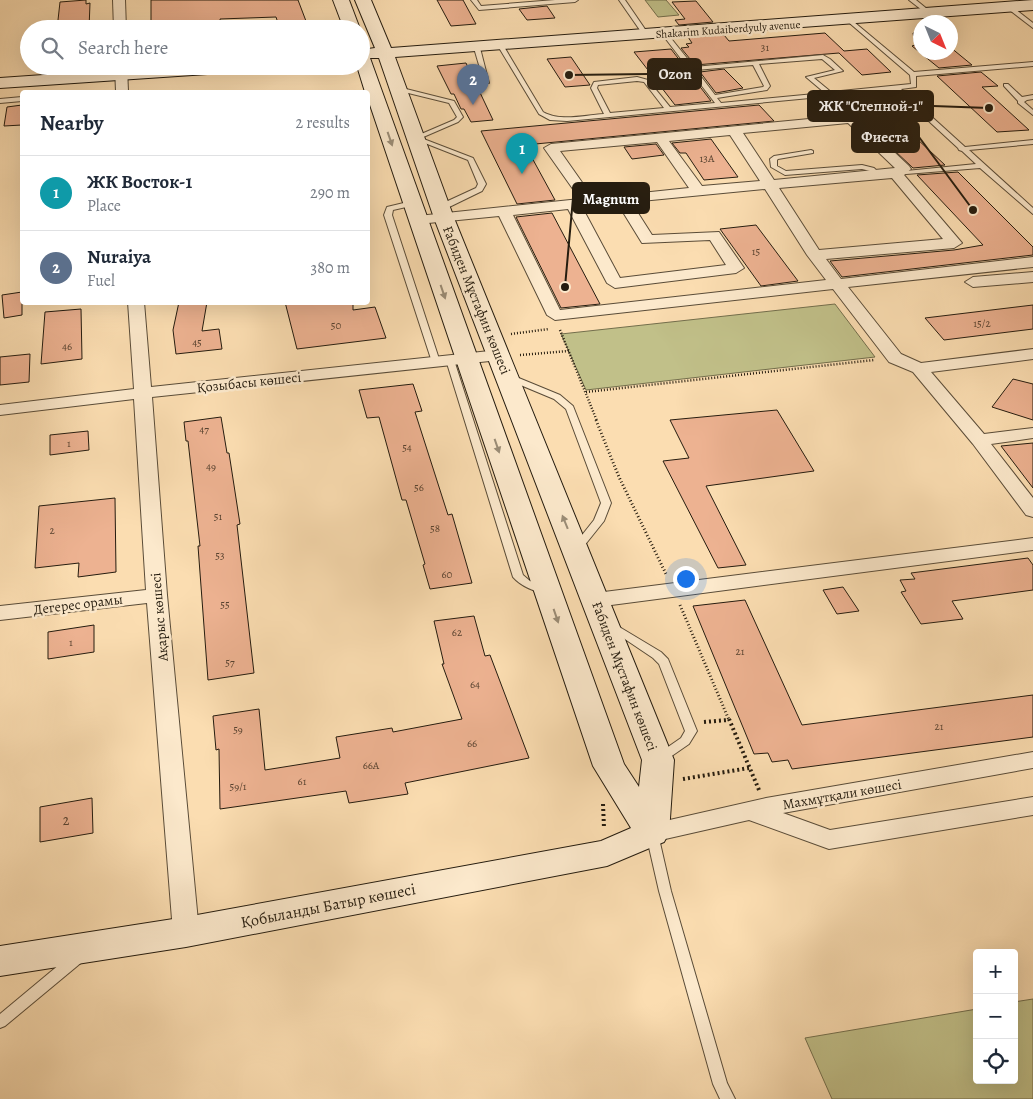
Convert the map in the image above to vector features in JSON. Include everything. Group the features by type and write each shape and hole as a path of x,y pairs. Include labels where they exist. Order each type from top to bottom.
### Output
{"street":[{"path":"118,0 119,20"},
{"path":"341,0 349,20"},
{"name":"Ғабиден Мұстафин көшесі","path":"363,0 366,20"},
{"path":"374,0 379,5 389,35 400,41 436,44 546,39 565,41"},
{"name":"Shakarim Kudaiberdyuly avenue","path":"370,56 1033,6"},
{"name":"Ғабиден Мұстафин көшесі","path":"370,56 398,89 442,213 600,610 657,771 652,833"},
{"name":"Ғабиден Мұстафин көшесі","path":"370,56 415,212 451,360 502,490 547,591 609,766 652,833"},
{"path":"0,78 45,75"},
{"path":"0,83 74,75"},
{"path":"121,75 122,90"},
{"path":"415,212 504,212 698,190 771,186 879,176 896,174 904,169 851,119 551,148 589,202"},
{"path":"734,130 814,255 895,358 919,368 979,440 1033,511"},
{"path":"660,137 698,190"},
{"path":"814,255 954,243 896,174"},
{"path":"573,204 615,283 736,268 714,235 647,240 622,199"},
{"path":"504,212 553,322 840,288 1033,262"},
{"path":"840,288 1033,277"},
{"name":"Ақарыс көшесі","path":"136,305 157,595 186,932"},
{"path":"919,368 1033,354"},
{"name":"Қозыбасы көшесі","path":"0,410 142,393 500,356"},
{"path":"979,440 1033,433"},
{"path":"600,610 674,590 1033,544"},
{"name":"Дегерес орамы","path":"0,613 157,595"},
{"name":"Махмұтқали көшесі","path":"652,833 758,809 1033,760"},
{"path":"758,809 829,840 1033,806"},
{"name":"Қобыланды Батыр көшесі","path":"0,961 186,932 607,853 652,833"}],"lane":[{"path":"474,0 479,8 575,0"},
{"path":"622,0 646,35"},
{"path":"912,0 929,13"},
{"path":"1009,7 1033,26"},
{"path":"848,20 913,74 990,70 1033,64"},
{"path":"664,34 719,104"},
{"path":"501,46 541,113 545,116 567,119 914,86 913,74"},
{"path":"477,48 487,82"},
{"path":"692,69 826,58 840,71 809,78 831,95"},
{"path":"713,97 765,90 767,86 755,63"},
{"path":"608,115 594,88 596,83 637,79 646,81 668,109"},
{"path":"1006,85 1021,100 1020,102 1033,113"},
{"path":"896,88 979,166 1033,212"},
{"path":"398,89 452,102 460,117 456,121 415,138"},
{"path":"1021,100 1033,97"},
{"path":"0,101 20,99"},
{"path":"415,138 472,159 482,184 479,189 442,213"},
{"path":"961,148 1033,142"},
{"path":"812,152 776,157 773,159 774,167 785,173 862,166 872,169 879,176"},
{"path":"896,174 979,166"},
{"path":"500,356 570,408 606,503 599,521 576,549"},
{"path":"600,610 664,662 691,731 685,742 657,771"},
{"path":"652,833 665,891 720,1084 728,1099"},
{"path":"0,1022 91,946"}],"path":[{"path":"500,356 553,322 569,351 619,477 674,590 749,768 758,809"},
{"path":"500,356 569,351"},
{"path":"586,392 895,358"},
{"path":"688,723 728,720"},
{"path":"657,771 749,768"}],"shaded area":[{"path":"645,0 666,0 679,15 658,17"},
{"path":"835,304 875,357 586,390 561,334"},
{"path":"1033,999 1033,1099 832,1099 805,1038 973,1010 973,1084 1018,1084 1018,1001"}],"building":[{"path":"86,0 86,4 90,3 89,20 58,20 60,2"},
{"path":"151,0 298,0 306,20 277,20 276,17 220,20 151,20"},
{"path":"437,0 463,0 476,24 451,26"},
{"path":"696,1 713,22 679,25 675,20 685,19 672,2"},
{"path":"547,6 555,18 527,20 519,9"},
{"path":"825,33 844,51 867,49 891,72 862,75 839,53 695,65 681,48 689,47 686,44 692,43 688,37 724,35 729,41"},
{"path":"671,49 711,101 675,105 634,52"},
{"path":"958,54 972,65 939,68 929,60 958,60"},
{"path":"571,57 590,85 565,87 547,59"},
{"path":"466,63 493,120 471,122 464,109 461,109 454,94 451,94 437,66"},
{"path":"724,69 743,88 716,93 700,72"},
{"path":"981,72 998,86 982,87 1029,130 997,132 937,76"},
{"path":"871,96 945,165 913,168 857,115 852,113 838,100"},
{"path":"20,105 20,125 4,126 7,107"},
{"path":"759,105 774,121 525,145 555,200 517,204 481,131"},
{"path":"711,139 738,177 704,180 686,153 680,153 672,143"},
{"path":"656,144 664,155 632,159 624,147"},
{"path":"958,172 1033,247 1033,255 842,277 830,261 954,250 983,245 917,175"},
{"path":"552,213 600,304 561,308 516,217"},
{"path":"756,225 798,281 761,286 720,229"},
{"path":"20,292 22,315 4,318 2,295"},
{"path":"178,305 206,305 202,331 219,329 222,349 176,354 173,330"},
{"path":"286,305 353,305 353,310 375,307 386,338 297,349"},
{"path":"1033,305 1033,329 944,340 925,318"},
{"path":"81,309 82,359 41,364 45,312"},
{"path":"30,354 29,382 0,385 0,357"},
{"path":"1013,379 1033,384 1033,420 992,407"},
{"path":"413,384 422,411 415,412 448,515 452,514 472,583 430,589 423,565 425,564 406,500 402,500 379,417 367,418 359,390"},
{"path":"777,410 814,471 706,486 746,565 718,568 663,461 689,458 670,420"},
{"path":"221,417 227,453 229,453 240,524 237,525 254,673 208,680 198,546 200,546 188,441 186,441 184,422"},
{"path":"88,431 89,450 50,455 50,435"},
{"path":"1033,443 1033,488 1001,446"},
{"path":"115,498 116,572 78,577 79,563 35,568 39,506"},
{"path":"1028,558 1033,565 1033,590 952,601 963,619 921,624 901,592 906,591 900,580 915,579 911,573"},
{"path":"843,587 859,611 837,614 823,590"},
{"path":"745,600 802,725 1033,695 1033,737 792,769 788,760 772,762 768,753 754,754 693,606"},
{"path":"474,616 485,656 490,655 529,758 405,783 408,794 349,803 346,791 220,809 219,749 216,750 213,716 259,709 265,770 340,758 336,737 392,728 393,732 462,719 442,664 444,664 434,621"},
{"path":"94,625 94,652 48,659 48,632"},
{"path":"92,798 93,833 40,842 40,807"}],"place":[{"name":"Ozon","path":"569,75"},
{"name":"Nuraiya","path":"473,105"},
{"name":"ЖК \"Степной-1\"","path":"989,108"},
{"name":"ЖК Восток-1","path":"522,174"},
{"name":"Фиеста","path":"973,210"},
{"name":"Magnum","path":"565,287"}]}
